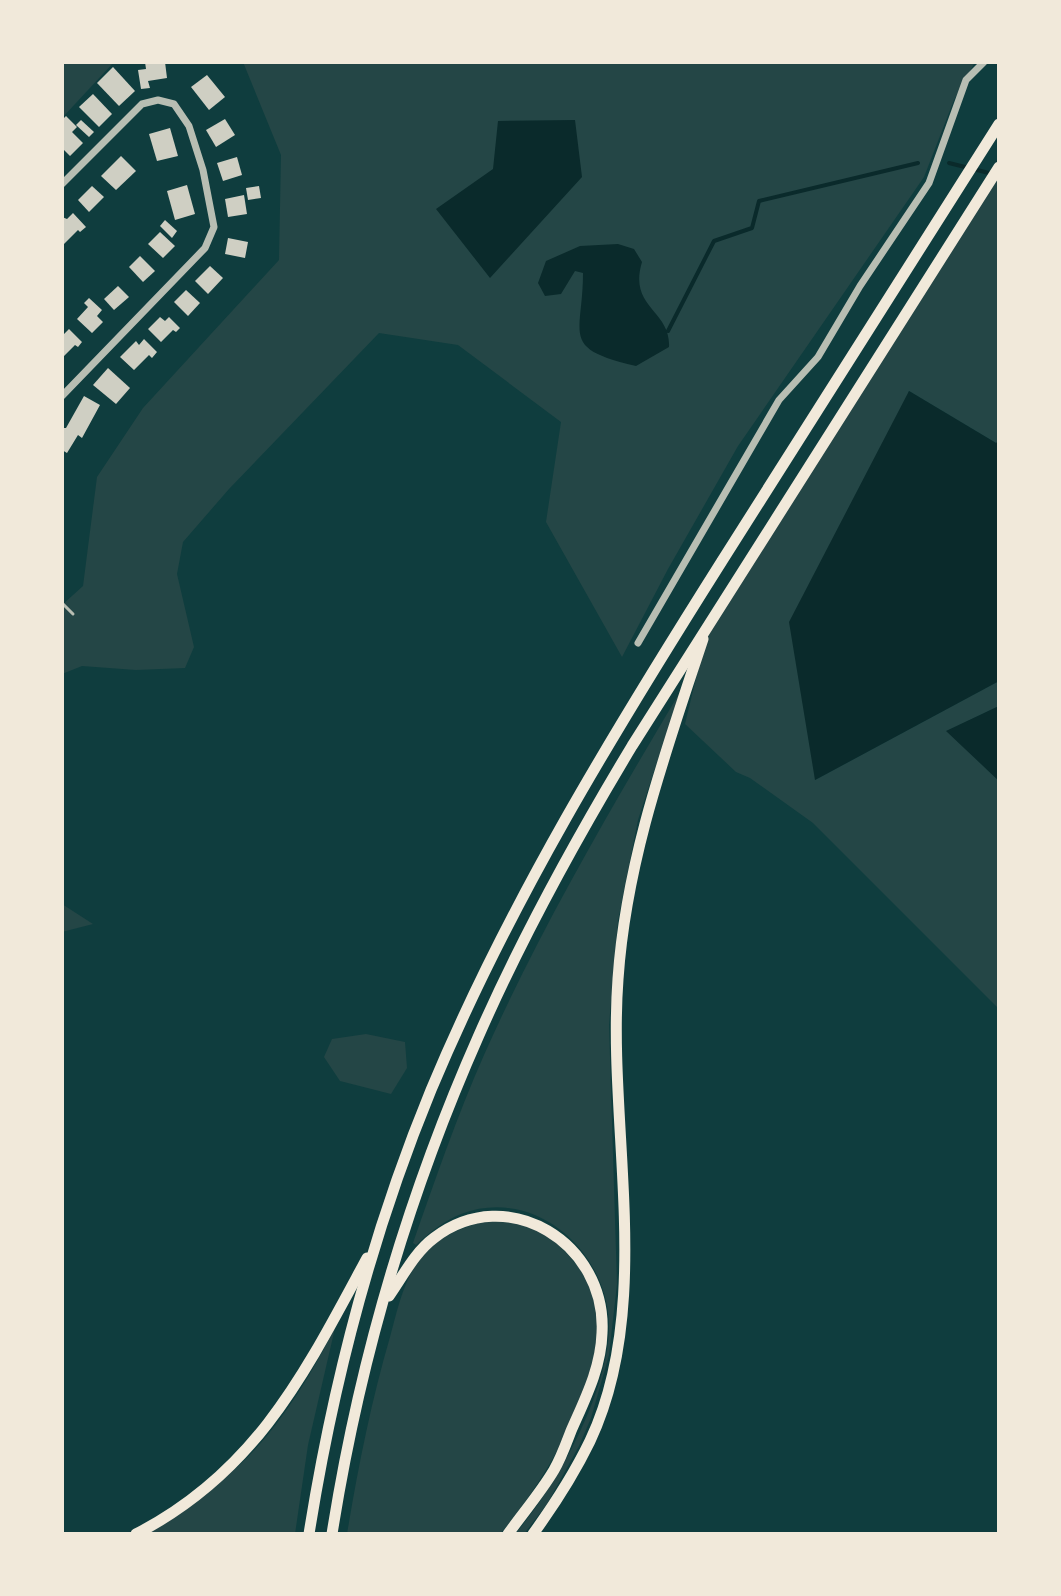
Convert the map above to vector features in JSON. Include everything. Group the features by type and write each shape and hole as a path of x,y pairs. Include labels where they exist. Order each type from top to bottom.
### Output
{"highway":[{"path":"309,1534 316,1488 342,1374 381,1232 430,1093 492,954 531,878 613,735 999,124"},
{"path":"332,1534 356,1407 382,1306 418,1192 451,1100 513,962 591,815 710,620 999,167"},
{"path":"533,1534 557,1501 591,1440 614,1362 624,1285 615,1041 626,909 650,800 710,620"},
{"path":"382,1306 418,1254 434,1238 474,1220 496,1216 544,1227 561,1238 590,1273 599,1299 603,1332 597,1369 555,1469 508,1534"},
{"path":"136,1534 187,1504 213,1483 276,1415 313,1359 381,1232"}],"street":[{"path":"638,643 779,400 818,357 860,286 929,183 966,80 984,62"},
{"path":"62,184 142,104 158,100 174,104 189,126 203,170 214,227 205,248 62,396"}],"lane":[{"path":"62,603 73,614"}],"shaded area":[{"path":"62,62 114,62 62,118"},
{"path":"243,62 975,62 954,100 924,177 738,446 622,657 546,522 561,422 458,345 379,333 229,489 183,542 177,574 194,647 185,668 136,670 82,666 62,674 62,605 83,586 97,477 143,408 279,260 281,155"},
{"path":"575,120 582,177 490,278 436,209 493,169 498,121"},
{"path":"999,173 999,441 996,443 909,391 815,780 999,681 999,706 947,731 999,781 999,1009 813,823 750,778 736,772 685,724 710,620"},
{"path":"618,244 634,249 642,262 639,277 641,289 668,335 669,347 636,366 595,353 585,345 579,325 583,273 575,271 561,294 545,296 538,283 546,261 580,246"},
{"path":"909,391 996,443 999,441 999,681 815,780 789,622"},
{"path":"680,692 638,820 618,921 609,1025 617,1284 609,1355 591,1418 579,1446 547,1504 524,1534 515,1534 548,1490 591,1407 607,1350 609,1324 605,1297 595,1272 581,1250 562,1231 540,1217 515,1209 489,1208 461,1214 437,1227 416,1245 413,1243 465,1101 528,962 577,870"},
{"path":"999,706 999,781 946,731"},
{"path":"62,904 93,924 62,932"},
{"path":"366,1034 405,1042 407,1068 391,1094 340,1081 324,1057 332,1039"},
{"path":"489,1220 525,1224 544,1233 573,1260 590,1286 597,1321 595,1353 573,1420 537,1484 500,1534 347,1534 371,1410 407,1282 425,1253 439,1241"},
{"path":"335,1328 308,1445 295,1534 145,1534 221,1481 256,1449 286,1411"}],"building":[{"path":"145,62 165,62 167,78 148,81 150,88 141,89 138,70 146,69"},
{"path":"113,67 135,91 119,106 97,83"},
{"path":"207,75 225,97 209,110 191,87"},
{"path":"93,94 112,114 99,127 79,107"},
{"path":"66,116 77,127 72,132 83,143 70,156 62,148 62,120"},
{"path":"225,119 235,135 216,147 206,130"},
{"path":"81,120 94,132 89,137 76,125"},
{"path":"170,128 178,156 157,161 149,134"},
{"path":"121,156 136,171 116,190 101,176"},
{"path":"237,157 242,175 223,181 217,163"},
{"path":"187,185 195,214 175,220 167,191"},
{"path":"92,186 104,197 89,212 78,200"},
{"path":"259,186 261,198 248,200 246,188"},
{"path":"244,195 247,214 228,217 225,199"},
{"path":"73,213 86,227 80,232 78,230 62,246 62,217 67,219"},
{"path":"165,220 177,231 172,238 160,226"},
{"path":"160,232 175,246 163,258 148,244"},
{"path":"228,238 248,242 245,258 225,254"},
{"path":"140,256 155,271 143,282 129,267"},
{"path":"210,266 223,278 208,294 195,281"},
{"path":"118,286 129,297 114,310 104,299"},
{"path":"186,290 200,303 188,316 174,302"},
{"path":"89,298 102,310 97,316 103,322 92,333 77,319 88,307 84,303"},
{"path":"160,317 165,321 169,317 180,328 176,332 173,330 161,342 148,329"},
{"path":"69,329 82,342 62,358 62,332 64,334"},
{"path":"144,339 157,352 152,358 149,355 134,370 120,357 136,341 139,345"},
{"path":"108,368 130,388 116,404 93,385"},
{"path":"84,396 100,405 82,438 78,435 67,453 62,450 62,428 66,428"}],"waterway":[{"path":"668,331 714,241 752,228 759,201 918,163"},
{"path":"949,163 993,174"}]}
